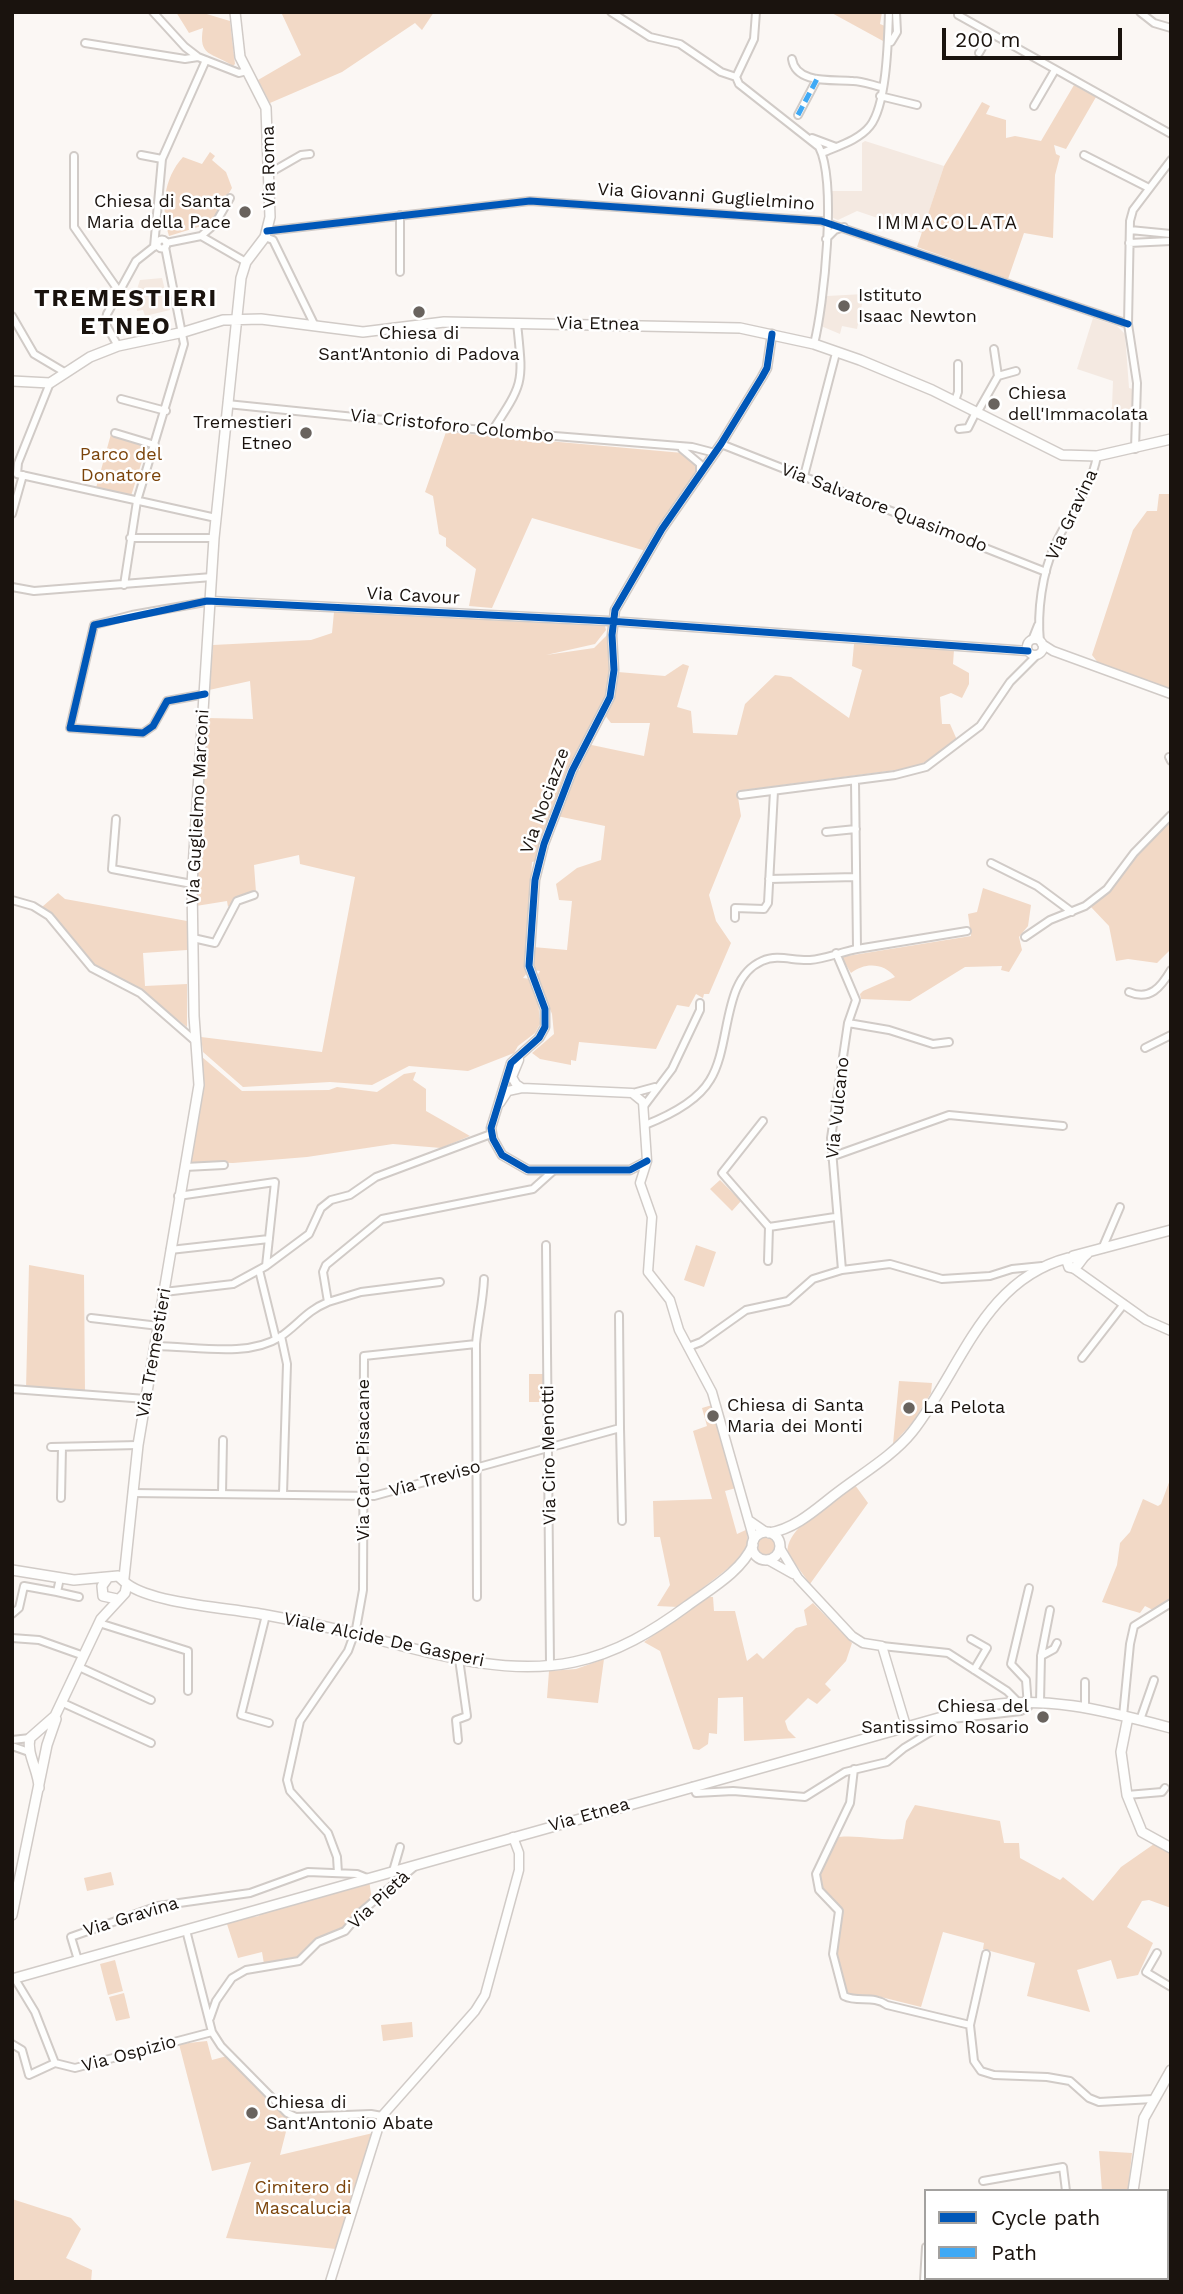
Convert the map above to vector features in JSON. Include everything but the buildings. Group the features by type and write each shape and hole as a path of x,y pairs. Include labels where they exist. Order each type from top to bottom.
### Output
{"main road":[{"name":"Via Roma","path":"235,12 237,45 266,108 266,234"},
{"path":"236,320 241,278 246,262 266,234"},
{"name":"Via Etnea","path":"50,383 90,357 118,346 184,332 223,320 363,332 444,322 740,328 814,344 955,401 1052,452 1097,456 1171,439"},
{"name":"Via Guglielmo Marconi","path":"185,1167 199,1085 192,884 214,538 236,320"},
{"path":"12,381 50,383"},
{"name":"Via Tremestieri","path":"127,1540 138,1445 185,1167"},
{"path":"1027,1276 1073,1263 1102,1249 1171,1230"},
{"path":"730,1574 747,1557 753,1543 768,1533 782,1530 804,1518 912,1433 985,1316 1006,1293 1044,1266 1073,1263"},
{"path":"730,1574 776,1556 804,1518"},
{"path":"768,1533 778,1538 783,1547"},
{"path":"100,1621 102,1594 108,1578 120,1564 127,1540"},
{"path":"31,1754 41,1760 62,1705 100,1621 127,1591 127,1540"},
{"path":"753,1543 755,1555 767,1560"},
{"path":"12,1570 75,1580 108,1578 126,1581 162,1597"},
{"name":"Viale Alcide De Gasperi","path":"162,1597 266,1615 459,1659 505,1665 550,1665 573,1662 605,1652 659,1626 730,1574"},
{"path":"75,1580 102,1594 119,1599 162,1597"},
{"name":"Via Etnea","path":"14,1979 906,1726 1016,1700 1085,1708 1171,1728"},
{"path":"32,1736 51,1722 62,1705"},
{"path":"1126,1717 1121,1752 1127,1794 1142,1832 1171,1849"},
{"path":"12,1915 40,1788 46,1748 44,1737 32,1736"},
{"path":"32,1736 31,1754 40,1788"},
{"path":"1133,2189 1138,2142 1151,2103 1171,2070"}],"street":[{"path":"153,12 185,47 202,58 239,73 247,71"},
{"path":"611,12 643,33 691,49 721,72 736,77 739,84 805,136 822,153 826,222 824,293 814,344"},
{"path":"736,77 754,39 756,12"},
{"path":"822,153 870,127 880,96 890,43 889,12"},
{"path":"890,43 897,32 897,12"},
{"path":"1140,12 1154,23 1171,28"},
{"path":"958,15 1171,134"},
{"path":"979,53 990,34"},
{"path":"85,43 185,59 202,58"},
{"path":"118,346 105,323 118,290 136,261 156,244 162,159 202,58"},
{"path":"792,59 793,65 802,74 817,79 856,81 881,87"},
{"path":"1034,106 1055,70"},
{"path":"798,116 817,79"},
{"path":"880,96 917,105"},
{"path":"805,136 836,147"},
{"path":"268,174 301,155 310,154"},
{"path":"141,155 162,159"},
{"path":"1084,155 1149,188"},
{"path":"74,156 74,227 118,290"},
{"path":"1135,449 1137,383 1128,324 1129,230 1131,215 1171,160"},
{"path":"156,244 160,249 166,244 201,236 215,224 230,198"},
{"name":"Via Giovanni Guglielmino","path":"266,234 400,215 530,201 826,222 1128,324"},
{"path":"400,215 400,272"},
{"path":"124,585 137,501 182,356 184,332 166,244 158,227"},
{"path":"826,239 835,230 845,227"},
{"path":"1129,230 1171,234"},
{"path":"266,234 273,240 315,326"},
{"path":"201,236 246,262"},
{"path":"1129,243 1171,241"},
{"path":"12,316 34,354 66,373"},
{"path":"492,431 518,392 522,377 517,323"},
{"name":"Via Nociazze","path":"491,1133 509,1067 543,1033 546,1022 529,965 535,880 547,836 572,771 610,697 614,670 612,622 625,589 700,475 704,463 721,444 767,368 772,334"},
{"path":"959,429 968,428 998,376 994,349"},
{"path":"804,476 836,353"},
{"path":"955,401 958,392 958,364"},
{"path":"998,376 1016,371"},
{"path":"12,514 21,484 18,463 50,383"},
{"path":"121,399 166,411"},
{"name":"Via Cristoforo Colombo","path":"227,404 677,447 715,453"},
{"path":"115,433 155,445"},
{"name":"Via Salvatore Quasimodo","path":"721,444 1046,572"},
{"path":"677,447 704,463"},
{"name":"Via Gravina","path":"855,781 913,772 939,760 980,726 1010,682 1027,667 1035,647 1046,572 1056,542 1090,482 1097,456"},
{"path":"20,475 216,518"},
{"path":"12,488 21,484"},
{"path":"130,538 214,538"},
{"path":"12,587 34,591 212,577"},
{"path":"205,694 167,701 153,726 144,733 69,728 94,625 132,615 211,601"},
{"name":"Via Cavour","path":"211,601 612,622 617,619 648,624 932,643 1035,647"},
{"path":"1035,647 1171,694"},
{"path":"741,795 855,781 857,948"},
{"path":"735,918 735,908 767,906 774,791"},
{"path":"1025,937 1050,920 1072,912 1107,889 1134,853 1171,814"},
{"path":"116,819 112,869 192,884"},
{"path":"827,832 856,829"},
{"path":"991,863 1037,886 1072,912"},
{"path":"769,878 856,877"},
{"path":"192,938 215,943 237,901 254,895"},
{"path":"12,900 33,906 49,916 92,968 140,993 197,1042"},
{"path":"645,1125 687,1102 709,1082 725,1040 732,1000 752,967 774,958 808,960 857,948 967,931"},
{"name":"Via Vulcano","path":"836,953 856,1000 848,1023 831,1138 835,1217 842,1270"},
{"path":"1129,992 1142,996 1153,992 1162,985 1171,970"},
{"path":"644,1106 672,1069 695,1022 700,1003"},
{"path":"848,1023 889,1030 933,1044 949,1042"},
{"path":"1145,1048 1171,1035"},
{"path":"522,1088 512,1077 525,1051"},
{"path":"496,1112 508,1091 522,1088 632,1093 646,1092 663,1082"},
{"path":"632,1093 644,1106 647,1157 640,1191"},
{"path":"831,1157 949,1115 1063,1126"},
{"path":"763,1121 722,1173 769,1227 768,1261"},
{"path":"164,1292 233,1284 266,1266 309,1234 321,1208 331,1200 350,1195 376,1177 491,1133 499,1152 509,1161 527,1170 635,1169 647,1157"},
{"path":"185,1167 224,1165"},
{"path":"328,1302 323,1272 326,1265 382,1219 533,1189 553,1171"},
{"path":"615,1171 631,1178 652,1217 648,1272 670,1300 676,1323 712,1392 753,1543"},
{"path":"178,1196 275,1182 266,1266"},
{"path":"1102,1249 1120,1207"},
{"path":"769,1227 835,1217"},
{"path":"170,1251 269,1239"},
{"name":"Via Ciro Menotti","path":"546,1245 550,1665"},
{"path":"1073,1263 1146,1320 1171,1331"},
{"path":"688,1347 701,1342 746,1310 788,1301 813,1279 842,1270 890,1264 942,1279 990,1276 1012,1269 1044,1266"},
{"path":"258,1270 287,1364 282,1494"},
{"path":"477,1597 476,1344 478,1322 483,1313 484,1279"},
{"path":"155,1346 202,1346 239,1351 278,1338 309,1310 328,1302 361,1293 440,1282"},
{"path":"1082,1358 1124,1304"},
{"path":"618,1315 622,1521"},
{"path":"92,1318 159,1326"},
{"name":"Via Carlo Pisacane","path":"338,1873 337,1857 328,1833 290,1791 287,1780 300,1721 348,1651 355,1634 363,1590 364,1356 476,1344"},
{"path":"12,1389 146,1399"},
{"name":"Via Treviso","path":"132,1493 389,1493 621,1428"},
{"path":"222,1494 223,1440"},
{"path":"51,1447 138,1445"},
{"path":"61,1498 62,1447"},
{"path":"748,1518 768,1533"},
{"path":"783,1547 798,1578"},
{"path":"767,1560 798,1578 856,1639 882,1646 942,1650 1007,1691 1016,1700"},
{"path":"57,1592 60,1578"},
{"path":"12,1614 19,1608 24,1586 79,1597"},
{"path":"694,1786 696,1793 704,1794 733,1791 805,1797 854,1769 887,1762 904,1748 952,1719 1021,1711 1029,1702 1027,1680 1011,1664 1029,1588"},
{"path":"1126,1717 1134,1626 1171,1603"},
{"path":"1040,1703 1041,1656 1050,1610"},
{"path":"266,1615 240,1715 269,1723"},
{"path":"100,1621 188,1651 188,1691"},
{"path":"12,1638 39,1640 84,1656"},
{"path":"971,1639 987,1648 974,1670"},
{"path":"1041,1656 1054,1649 1057,1643"},
{"path":"882,1646 906,1726"},
{"path":"458,1741 456,1720 467,1716 459,1659"},
{"path":"79,1667 151,1700"},
{"path":"1140,1720 1154,1680"},
{"path":"1085,1682 1085,1708"},
{"path":"62,1705 151,1743"},
{"path":"12,1740 32,1736"},
{"path":"12,1746 31,1754"},
{"path":"854,1769 849,1803 816,1874 819,1890 839,1911 833,1954 839,1969 843,1994 848,1999 880,2000 887,2006 970,2025"},
{"path":"1127,1794 1162,1793 1165,1788"},
{"path":"330,2282 382,2116 485,1995 516,1886 519,1860 517,1836"},
{"path":"494,1842 507,1845 519,1860"},
{"path":"393,1871 400,1847"},
{"name":"Via Pietà","path":"209,2020 216,2001 232,1978 246,1970 299,1961 318,1942 345,1931 361,1912 417,1864"},
{"name":"Via Gravina","path":"78,1960 71,1937 117,1918 195,1898 250,1893 308,1872 338,1873"},
{"path":"338,1873 367,1878"},
{"path":"186,1930 212,2032 221,2046 287,2113 303,2118 370,2114 382,2116"},
{"path":"1157,1953 1146,1972 1171,1987"},
{"path":"986,1954 970,2025 974,2061 986,2074 1055,2078 1075,2083 1093,2101 1126,2100 1151,2103"},
{"name":"Via Ospizio","path":"14,1979 35,2012 55,2063 75,2068 212,2032"},
{"path":"12,2044 22,2050 29,2075 55,2063"},
{"path":"983,2181 1063,2167 1066,2189"}],"shaded area":[{"path":"865,141 944,166 922,233 857,211 838,220 831,217 829,191 862,191 862,143"},
{"path":"162,278 170,310 145,316 143,310 137,311 136,292 140,280"},
{"name":"Istituto Isaac Newton","path":"864,294 857,329 842,326 840,334 821,326 827,296"},
{"path":"1093,318 1117,326 1125,334 1129,388 1133,389 1132,414 1108,412 1112,407 1113,381 1077,369"}],"green space":[{"path":"176,12 200,12 230,21 235,64 233,66 208,53 203,44 203,28 189,33"},
{"path":"281,12 434,12 422,30 415,23 342,72 270,103 258,80 301,55"},
{"path":"830,12 882,12 880,24 885,26 883,41"},
{"path":"1074,85 1096,97 1066,149 1054,145 1056,154 1060,156 1055,175 1053,238 1024,233 1008,279 917,247 944,166 982,102 990,106 986,114 1006,120 1006,138 1015,136 1041,141"},
{"path":"210,152 215,156 212,160 226,172 232,188 211,223 169,236 165,205 171,175 183,157 202,164"},
{"path":"446,432 683,453 694,461 696,471 646,551 532,518 492,608 469,606 476,569 446,546 446,538 439,534 433,496 425,492"},
{"name":"Parco del Donatore","path":"111,434 147,445 131,496 96,488"},
{"path":"1159,494 1171,494 1171,690 1099,664 1092,655 1133,530 1147,511 1157,511"},
{"path":"334,612 605,626 606,630 595,644 546,655 594,648 609,633 612,668 607,697 580,747 543,838 533,835 531,840 541,843 537,861 532,862 526,960 528,972 523,978 531,979 538,1000 540,1024 535,1033 518,1046 514,1053 468,1071 409,1066 372,1085 330,1082 243,1087 203,1052 201,1037 322,1052 355,877 300,864 299,855 254,865 256,892 235,898 228,907 227,901 196,906 207,718 253,719 250,681 209,690 213,645 311,640 332,633"},
{"path":"854,644 954,650 953,664 969,673 969,684 962,698 951,693 940,697 942,724 950,724 957,740 932,759 912,768 737,791 741,816 709,895 716,921 731,943 709,994 704,994 703,998 696,994 689,1007 677,1005 656,1049 579,1042 576,1061 571,1060 571,1065 540,1059 532,1053 554,1034 552,1014 537,976 540,971 533,970 533,947 567,950 572,901 559,900 556,884 577,868 601,860 605,826 557,816 575,771 580,770 578,764 587,744 644,756 650,723 611,723 604,714 614,695 618,672 665,676 683,664 689,666 677,707 691,711 693,733 737,735 745,704 775,675 791,677 849,718 862,670 852,666"},
{"path":"1171,817 1171,949 1157,963 1128,959 1116,961 1109,926 1090,906"},
{"path":"983,888 1031,905 1028,926 1019,937 1022,950 1009,972 1001,970 1002,966 965,967 910,1001 861,999 860,994 863,991 895,977 891,972 874,966 862,967 851,973 841,957 971,936 968,914 977,912"},
{"path":"58,893 65,899 187,921 187,950 143,953 145,986 187,984 187,1027 151,999 94,968 42,907"},
{"path":"202,1057 242,1091 329,1090 337,1087 377,1092 404,1074 416,1072 413,1080 426,1089 426,1111 470,1136 441,1148 393,1144 307,1157 233,1163 189,1162 198,1117"},
{"path":"720,1180 741,1201 732,1211 710,1189"},
{"path":"696,1245 716,1252 704,1287 684,1280"},
{"path":"29,1265 84,1275 85,1393 67,1391 65,1388 62,1391 26,1389"},
{"path":"529,1374 544,1374 543,1402 529,1402"},
{"name":"La Pelota","path":"899,1381 932,1383 931,1393 913,1422 893,1444"},
{"path":"712,1405 736,1488 725,1491 737,1534 748,1529 747,1547 739,1560 678,1607 657,1606 670,1585 660,1537 654,1537 653,1501 712,1499 693,1431 707,1426 702,1408"},
{"path":"1171,1477 1171,1601 1153,1610 1145,1606 1140,1613 1102,1602 1117,1565 1120,1543 1130,1532 1143,1499 1158,1506 1161,1504"},
{"path":"855,1485 868,1503 810,1584 788,1554 789,1544 802,1524"},
{"path":"767,1536 774,1539 777,1546 774,1553 767,1556 760,1553 757,1546 760,1539"},
{"path":"706,1597 713,1597 714,1611 735,1611 747,1661 757,1653 763,1659 796,1628 807,1625 804,1610 813,1603 852,1643 846,1661 825,1684 831,1690 817,1704 808,1698 785,1721 788,1730 796,1738 744,1741 743,1697 718,1698 717,1734 709,1733 708,1744 699,1750 693,1749 660,1651 644,1642"},
{"path":"604,1659 598,1703 547,1698 549,1671 576,1669"},
{"path":"915,1805 1000,1821 1004,1843 1019,1843 1020,1858 1060,1880 1063,1877 1093,1901 1121,1867 1154,1844 1171,1853 1171,1908 1149,1900 1142,1901 1127,1927 1153,1943 1138,1975 1117,1979 1111,1960 1077,1970 1090,2012 1027,1996 1035,1963 983,1949 984,1943 943,1932 921,2007 877,1996 848,1996 836,1947 842,1909 822,1889 819,1875 839,1837 903,1839 906,1821"},
{"path":"111,1872 114,1885 87,1891 84,1878"},
{"path":"369,1880 372,1900 343,1931 318,1940 295,1961 264,1964 262,1952 238,1958 226,1921 259,1916 260,1912"},
{"path":"115,1960 123,1991 108,1995 100,1964"},
{"path":"124,1993 130,2018 116,2021 109,1997"},
{"path":"412,2022 413,2037 383,2041 381,2025"},
{"name":"Cimitero di Mascalucia","path":"207,2041 212,2060 227,2056 289,2120 280,2155 373,2133 336,2249 226,2238 251,2162 212,2171 179,2044"},
{"path":"1099,2151 1132,2153 1128,2189 1102,2189"},
{"path":"12,2199 71,2218 81,2229 66,2258 92,2270 91,2282 12,2282"}],"marked path":[{"path":"798,115 817,79"}],"cycle path":[{"path":"267,231 530,201 821,221 1128,324"},
{"path":"647,1161 630,1170 528,1170 502,1155 493,1139 491,1128 511,1063 539,1038 545,1027 545,1009 529,966 535,880 544,844 572,771 610,697 614,670 612,635 615,610 662,529 721,444 762,377 767,368 772,334"},
{"path":"205,694 167,701 153,726 143,733 70,728 94,625 207,601 609,621 1028,651"}],"place":[{"name":"Chiesa di Santa Maria della Pace","path":"245,212"},
{"name":"Istituto Isaac Newton","path":"844,306"},
{"name":"Chiesa di Sant'Antonio di Padova","path":"419,312"},
{"name":"Chiesa dell'Immacolata","path":"994,404"},
{"name":"Tremestieri Etneo","path":"306,433"},
{"name":"La Pelota","path":"909,1408"},
{"name":"Chiesa di Santa Maria dei Monti","path":"713,1416"},
{"name":"Chiesa del Santissimo Rosario","path":"1043,1717"},
{"name":"Chiesa di Sant'Antonio Abate","path":"252,2113"}],"district":[{"name":"IMMACOLATA","path":"948,223"},
{"name":"TREMESTIERI ETNEO","path":"126,313"}]}
